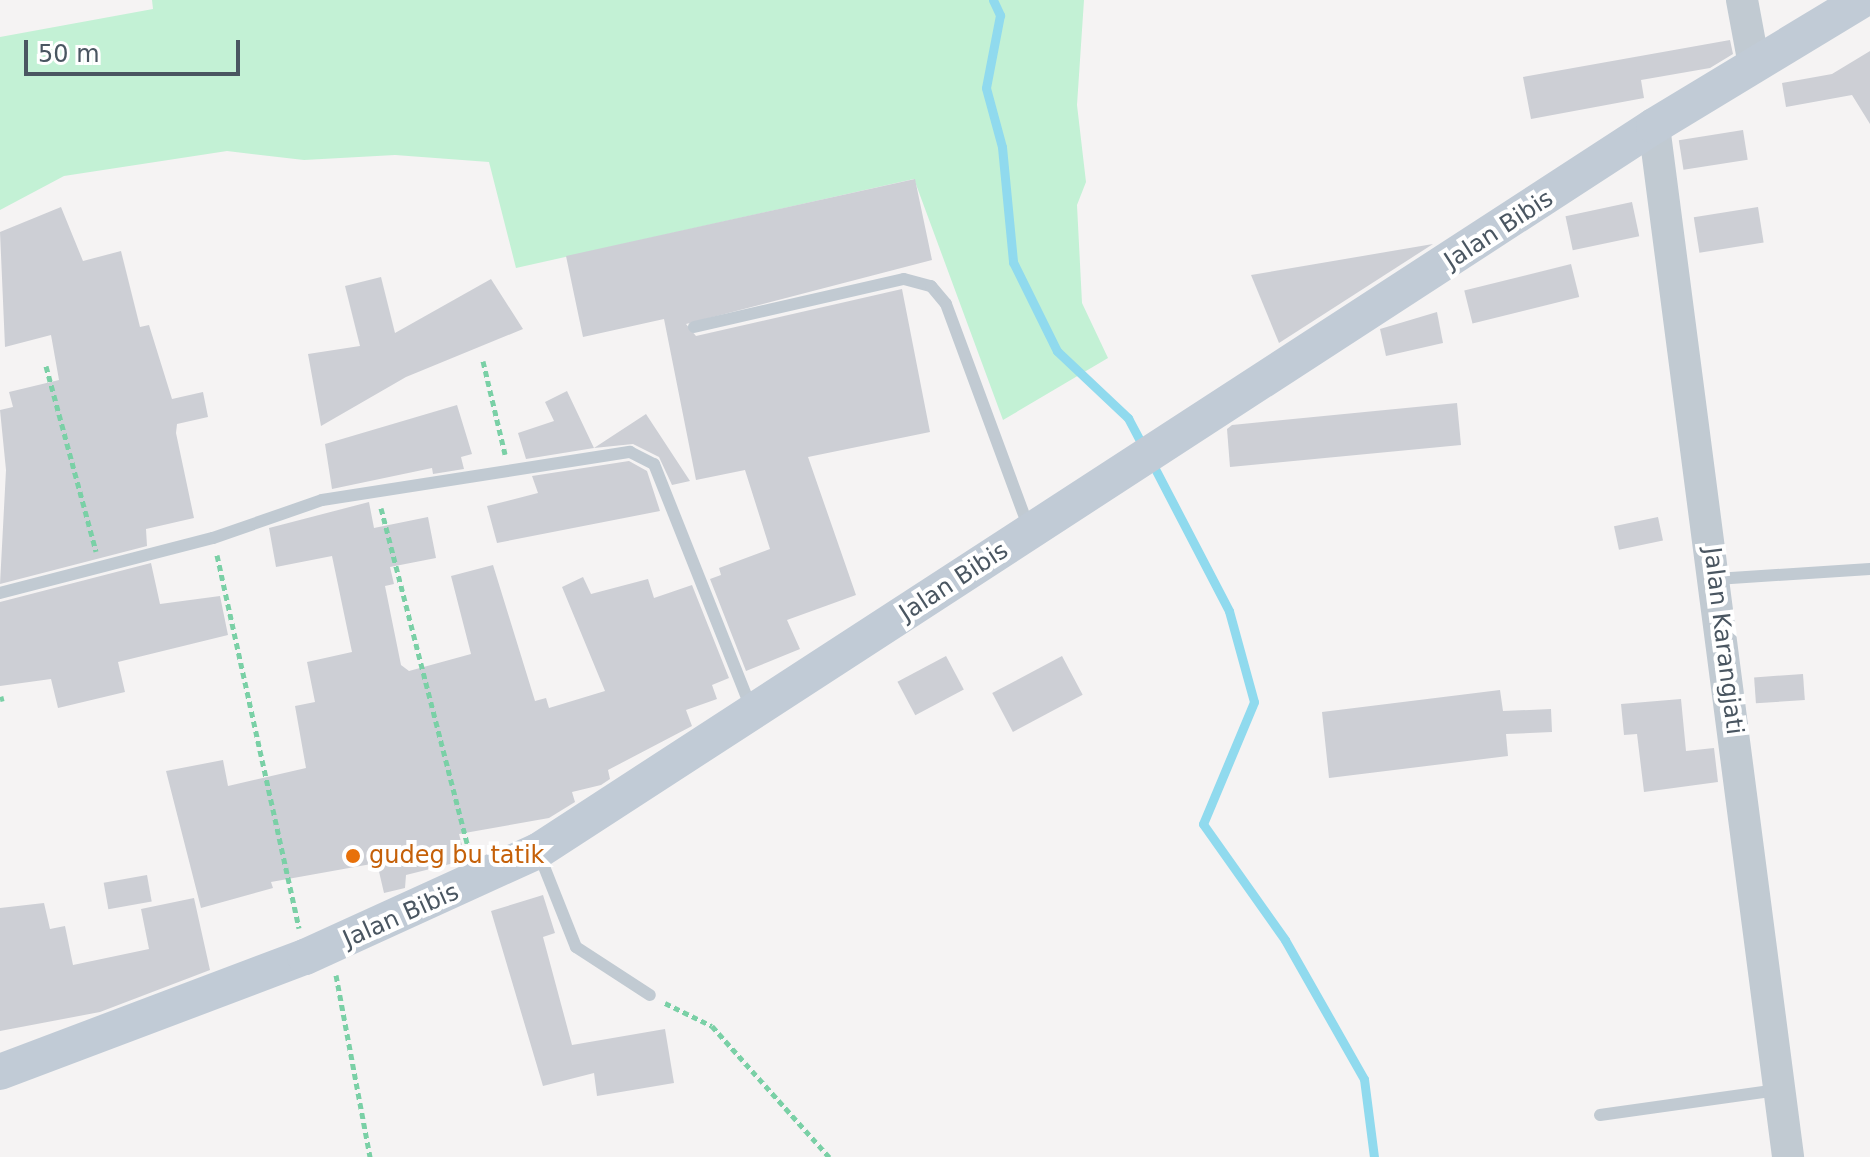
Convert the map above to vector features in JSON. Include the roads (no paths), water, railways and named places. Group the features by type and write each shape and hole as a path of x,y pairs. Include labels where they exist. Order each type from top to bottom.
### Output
{"main road":[{"name":"Jalan Bibis","path":"0,1072 318,952 478,882 538,851 1178,439 1654,126 1862,0"}],"street":[{"path":"1742,0 1754,65"},
{"name":"Jalan Karangjati","path":"1654,126 1716,579 1788,1157"}],"lane":[{"path":"694,327 904,279 931,286 946,304 1031,533"},
{"path":"0,593 213,538 322,500 510,474 630,452 646,455 752,711"},
{"path":"1716,579 1870,569"},
{"path":"538,851 576,947 650,995"},
{"path":"1600,1115 1780,1090"}],"waterway":[{"path":"993,0 1000,15 986,88 1002,147 1013,262 1057,351 1128,418 1144,448"},
{"path":"1151,461 1229,611 1254,702 1203,824 1285,940 1364,1079 1374,1157"}],"place":[{"name":"gudeg bu tatik","path":"353,856"}]}
